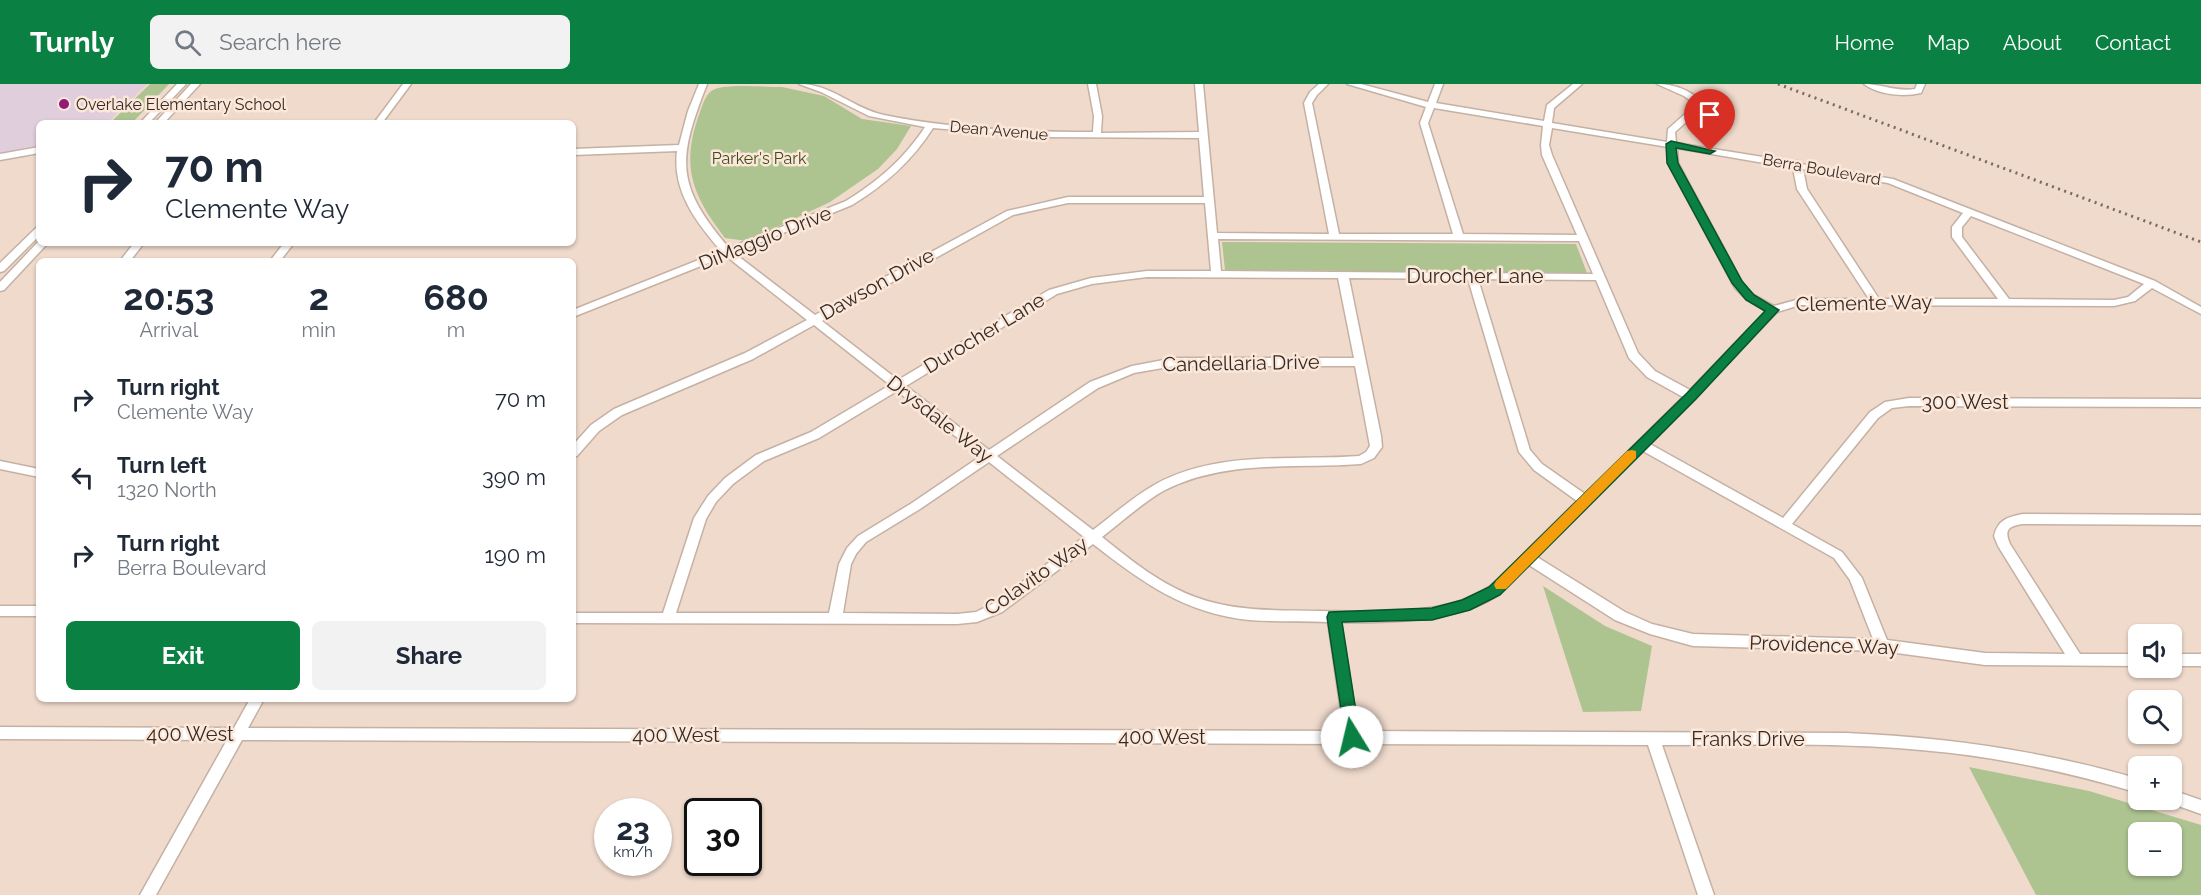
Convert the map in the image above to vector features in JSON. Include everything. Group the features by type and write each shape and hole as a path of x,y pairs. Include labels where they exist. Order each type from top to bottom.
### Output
{"street":[{"path":"147,120 182,84"},
{"path":"162,120 196,84"},
{"path":"380,120 407,84"},
{"name":"Drysdale Way","path":"703,84 680,148 682,179 688,198 707,229 728,253 1151,582 1193,602 1252,615 1334,617"},
{"name":"Dean Avenue","path":"803,84 834,93 872,114 931,124 1012,133 1203,135"},
{"path":"1092,84 1098,116 1097,134"},
{"path":"1199,84 1216,275"},
{"path":"1324,84 1313,94 1308,103 1335,237"},
{"name":"Berra Boulevard","path":"1351,84 1430,105 1890,181 2151,283 2201,311"},
{"path":"1439,84 1425,117 1425,131 1459,238"},
{"path":"1578,84 1554,101 1545,145 1548,155 1629,348 1638,362 1659,379 1691,396"},
{"path":"1661,84 1687,94 1698,102 1698,106 1672,128 1672,163 1737,283 1750,297 1773,310"},
{"path":"1868,84 1887,91 1911,93 1918,91 1921,84"},
{"name":"DiMaggio Drive","path":"576,313 820,216 862,195 907,160 931,124"},
{"path":"576,152 680,148"},
{"path":"0,157 36,151"},
{"path":"1797,165 1802,189 1876,302"},
{"name":"Dawson Drive","path":"576,450 595,428 618,412 749,356 990,221 1021,209 1081,200 1209,200"},
{"path":"1970,211 1957,227 1957,237 2006,303"},
{"path":"0,269 36,233"},
{"path":"1212,236 1583,238"},
{"path":"0,288 40,246"},
{"path":"126,258 136,246"},
{"path":"277,258 287,246"},
{"name":"Durocher Lane","path":"668,618 700,518 720,489 760,458 815,435 1041,297 1059,290 1119,276 1599,277"},
{"path":"1343,276 1360,362"},
{"path":"1472,276 1525,452 1546,474 1585,500"},
{"name":"Clemente Way","path":"1334,617 1415,616 1449,610 1494,591 1530,559 1585,500 1691,396 1773,310 1800,302 2120,303 2132,300 2151,283"},
{"name":"Candellaria Drive","path":"835,619 845,564 851,551 862,539 916,506 1094,385 1146,366 1188,361 1360,362"},
{"name":"Colavito Way","path":"576,618 977,617 996,608 1159,488 1197,471 1242,462 1348,461 1370,455 1376,447 1375,436 1360,362"},
{"name":"300 West","path":"1785,524 1874,415 1889,405 1909,402 2201,403"},
{"path":"1642,445 1832,550 1849,566 1882,645"},
{"path":"0,465 36,472"},
{"path":"2076,659 2004,546 2001,536 2002,528 2010,521 2023,519 2201,519"},
{"name":"Providence Way","path":"1530,559 1620,616 1666,634 1710,642 1882,645 1985,659 2128,660"},
{"path":"0,611 36,611"},
{"path":"1334,617 1352,737"},
{"path":"2182,660 2201,660"},
{"path":"148,895 255,702"},
{"name":"400 West","path":"0,733 1352,737"},
{"name":"Franks Drive","path":"1352,737 1846,739 1935,742 2042,760 2128,783"},
{"path":"1653,739 1706,895"},
{"path":"2182,800 2201,807"}],"shaded area":[{"name":"Overlake Elementary School","path":"0,84 147,84 110,120 36,120 36,146 0,153"}],"green space":[{"path":"150,84 169,84 135,120 113,120"},
{"name":"Parker's Park","path":"782,87 824,96 862,119 911,126 897,149 878,169 830,202 747,241 725,238 704,208 697,193 690,164 694,131 703,104 708,94 718,88"},
{"path":"1222,242 1576,244 1587,273 1225,270"},
{"path":"1543,586 1605,626 1652,646 1641,711 1583,712"},
{"path":"1969,767 2089,791 2128,803 2128,810 2152,810 2201,825 2201,895 2036,895"}],"railway":[{"path":"1778,84 2201,242"}],"slow traffic":[{"path":"1501,585 1530,559 1585,500 1632,455"}],"place":[{"name":"Overlake Elementary School","path":"64,104"}],"route":[{"path":"1352,737 1334,617 1398,617 1432,614 1465,605 1494,591 1530,559 1585,500 1691,396 1773,310 1744,293 1737,283 1672,163 1671,144 1710,151"}]}
